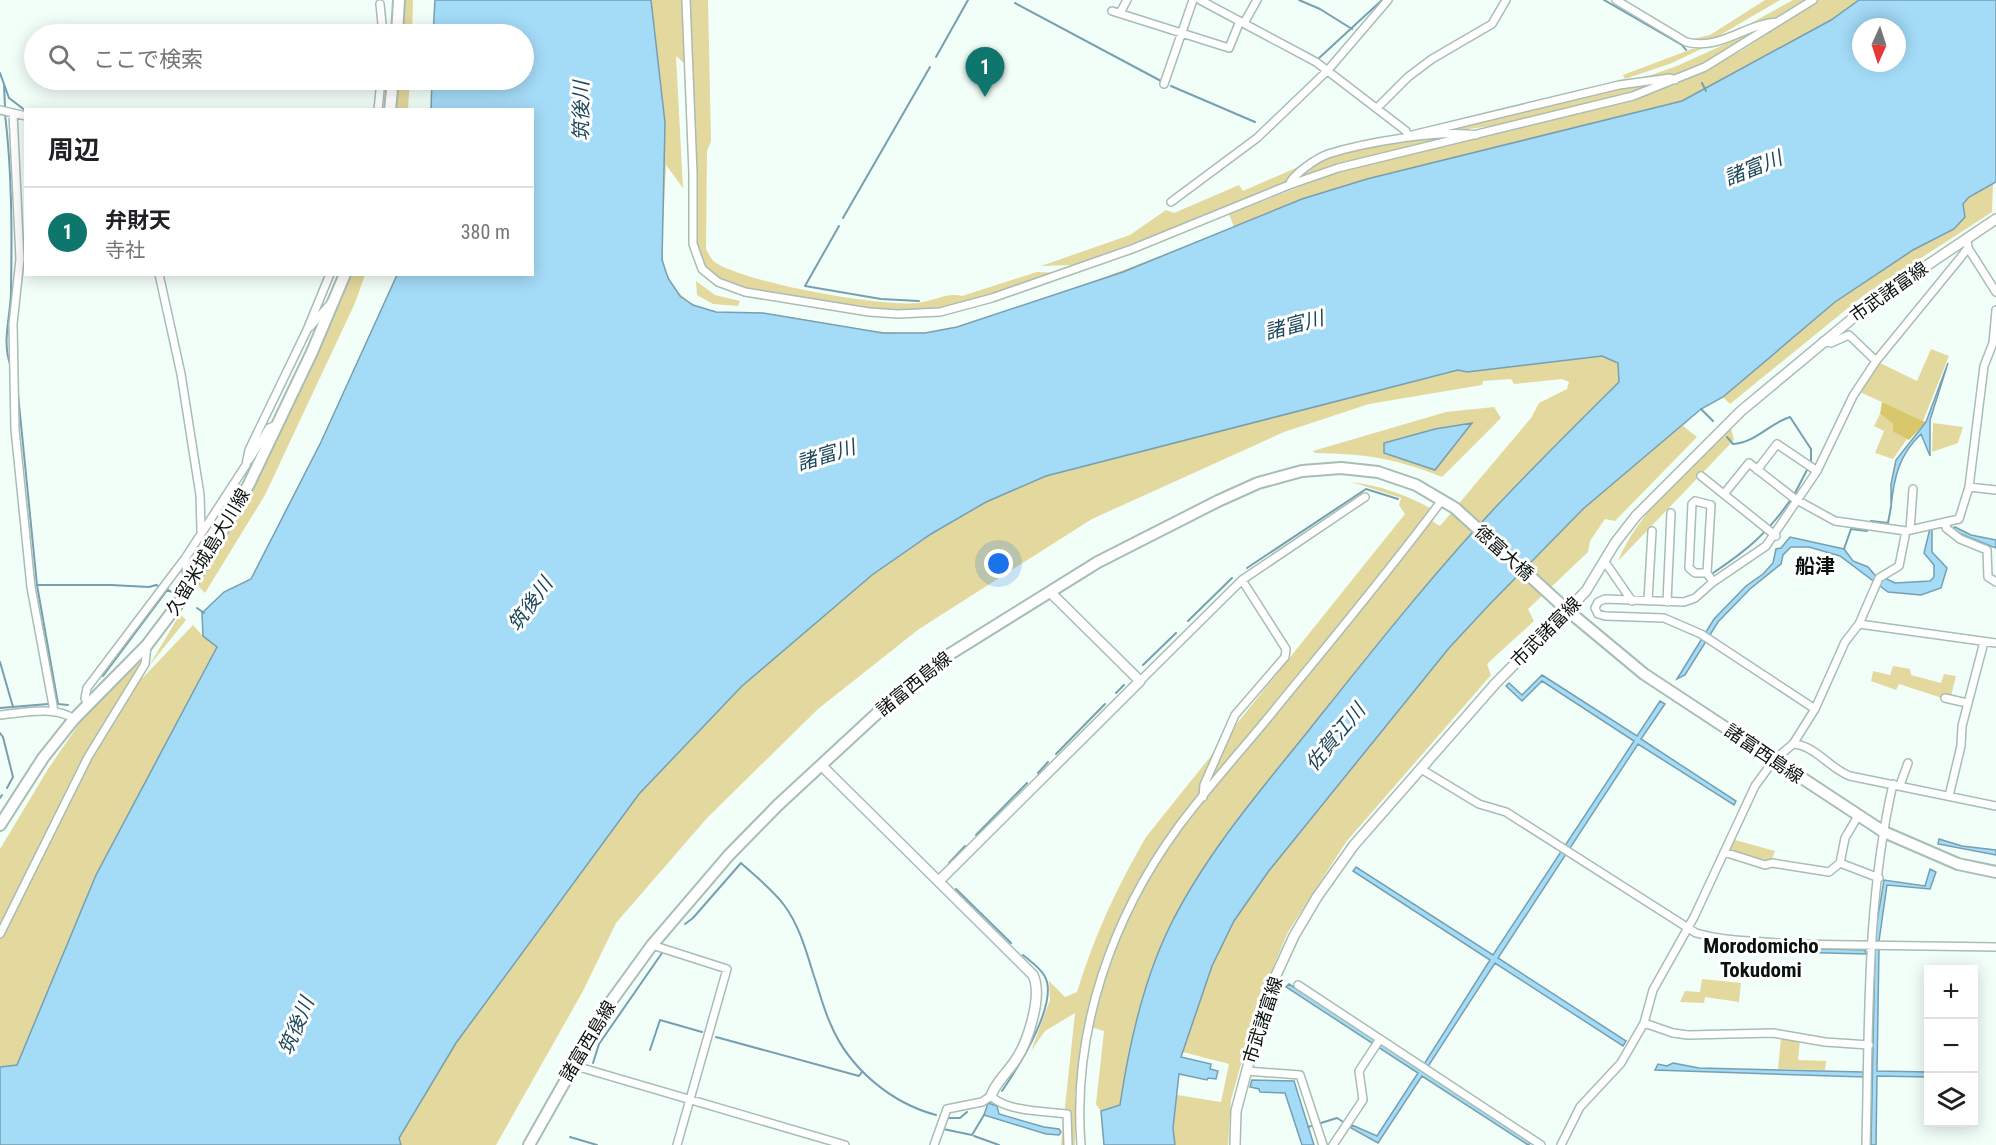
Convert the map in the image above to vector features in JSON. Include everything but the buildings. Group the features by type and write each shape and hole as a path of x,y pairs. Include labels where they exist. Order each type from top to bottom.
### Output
{"main road":[{"path":"398,24 399,0"},
{"path":"390,108 392,90"},
{"name":"市武諸富線","path":"1235,1145 1236,1111 1267,995 1294,936 1317,897 1354,845 1495,684 1586,591 1615,543 1650,501 1741,411 1871,303 1968,243 1996,219"},
{"name":"久留米城島大川線","path":"0,825 43,758 75,718 147,645 187,592 249,484 335,301 344,276"},
{"name":"諸富西島線","path":"529,1145 572,1065 607,1007 652,945 729,855 778,805 885,705 950,654 1098,562 1258,483 1302,471 1341,468 1378,472 1416,485 1455,508"},
{"name":"徳富大橋","path":"1455,508 1554,598"},
{"path":"939,881 1140,681 1050,592"},
{"name":"諸富西島線","path":"1554,598 1644,674 1858,816 1884,832 1949,861 1996,872"},
{"path":"822,766 1033,975 1037,983 1037,1004 1017,1059 991,1096"}],"street":[{"path":"686,0 693,173 693,244 702,269 718,282 729,287 869,312 940,312 992,298 1132,249 1288,185 1338,168 1606,104 1676,80 1738,48 1813,0"},
{"path":"1127,0 1116,12 1182,31 1228,48 1257,0"},
{"path":"1164,84 1193,0"},
{"path":"1200,0 1328,70 1406,131 1408,136"},
{"path":"1171,202 1257,138 1328,70 1388,0"},
{"path":"1377,108 1408,77 1432,59 1492,24 1506,0"},
{"path":"1616,0 1686,42 1696,45 1719,42 1765,23 1778,22"},
{"path":"380,4 382,24"},
{"path":"1288,185 1292,178 1325,155 1619,85 1670,78 1676,80"},
{"path":"378,108 380,90"},
{"path":"0,110 24,116"},
{"path":"13,113 20,259 13,324 15,429 32,586 54,711"},
{"path":"1408,136 1465,133 1478,135"},
{"path":"1815,709 1701,634 1664,618 1605,616 1598,614 1595,608 1598,602 1605,599 1683,602 1695,597 1713,582 1750,559 1795,498 1876,361 1968,243 1996,292"},
{"path":"159,276 183,385 200,495 201,530"},
{"path":"246,465 249,450 307,330 329,276"},
{"path":"307,330 335,301"},
{"path":"1724,494 1749,463 1795,498 1835,521 1908,530 1959,519 1969,488 1984,366 1993,344 1996,310"},
{"path":"1823,341 1831,343 1849,335 1876,361"},
{"path":"88,706 85,698 87,688 186,557 201,530 269,428 278,423"},
{"path":"1757,470 1777,444 1812,468"},
{"path":"1701,476 1770,532"},
{"path":"1969,488 1996,490"},
{"path":"1561,1145 1580,1107 1621,1063 1644,1023 1653,990 1694,916 1750,793 1774,760 1793,744 1815,709 1845,642 1859,624 1879,578 1899,566 1908,530 1913,489"},
{"path":"1140,681 1242,580 1365,497"},
{"path":"1081,1145 1080,1099 1084,1062 1101,974 1122,921 1149,872 1180,825 1401,555 1442,500"},
{"path":"1707,573 1695,573 1689,568 1692,504 1695,501 1708,502 1711,505 1707,573 1713,582"},
{"path":"1667,602 1671,513"},
{"path":"1947,522 1946,528 1960,539 1987,550 1988,578 1996,582"},
{"path":"1648,601 1652,531"},
{"path":"186,557 187,592"},
{"path":"1605,562 1632,601"},
{"path":"1203,797 1204,785 1222,749 1235,715 1285,657 1286,649 1242,580"},
{"path":"1859,624 1996,643"},
{"path":"1949,796 1961,746 1967,703 1984,642"},
{"path":"0,934 88,757 145,663 147,645"},
{"path":"1945,698 1967,703"},
{"path":"0,715 54,711 66,713 75,718"},
{"path":"1793,744 1813,752 1839,772 1850,776 1996,806"},
{"path":"1866,1145 1870,945 1884,832 1897,784 1908,763"},
{"path":"1421,769 1479,804 1506,812 1686,928 1721,940 1741,942 1754,940 1786,944 1996,947"},
{"path":"1724,852 1765,865 1772,863 1829,872 1840,863 1845,838 1858,816"},
{"path":"1840,863 1879,878"},
{"path":"652,945 727,969 677,1145"},
{"path":"1298,985 1379,1042 1427,1070 1541,1145"},
{"path":"1644,1023 1672,1034 1773,1033 1825,1042 1869,1045"},
{"path":"1333,1145 1363,1100 1364,1093 1359,1071 1379,1042"},
{"path":"572,1065 845,1145"},
{"path":"1246,1071 1300,1075 1323,1145"},
{"path":"934,1145 947,1109 982,1102 991,1096 996,1102 1067,1114 1068,1145"}],"shaded area":[{"path":"405,0 413,0 412,24 404,24"},
{"path":"646,0 682,0 685,64 676,56 683,188 666,165 662,248 666,271 677,290 693,304 715,312 765,313 882,332 922,333 965,326 993,317 1160,256 1234,227 1229,214 1338,172 1627,102 1679,83 1741,51 1818,0 1881,0 1699,102 930,342 722,318 681,305 652,255"},
{"path":"689,0 708,0 711,141 707,151 706,249 714,262 732,271 784,286 845,297 899,303 917,303 951,295 962,296 1037,272 1061,273 969,304 936,311 915,312 853,308 755,292 729,285 715,278 704,266 696,245"},
{"path":"1765,0 1780,0 1710,41 1697,42 1692,39 1710,35"},
{"path":"1793,0 1804,0 1781,15 1731,34"},
{"path":"1763,27 1719,55 1677,75 1631,82 1677,66"},
{"path":"1703,48 1672,63 1625,79 1623,75 1692,49"},
{"path":"1667,80 1610,99 1521,121 1431,132 1623,87"},
{"path":"398,90 409,90 408,108 395,108"},
{"path":"1465,136 1331,165 1294,180 1329,156 1418,138"},
{"path":"1314,160 1283,183 1211,214 1074,265 1041,266 1130,235 1166,210 1174,213 1239,185 1243,191"},
{"path":"1996,182 1993,184 1992,212 1864,295 1730,404 1723,397 1700,409 1683,426 1697,437 1615,521 1605,519 1590,541 1588,552 1528,609 1534,621 1487,664 1491,675 1346,842 1288,932 1258,1003 1231,1100 1228,1145 1175,1145 1173,1128 1177,1095 1221,1102 1229,1064 1183,1052 1181,1058 1200,967 1235,895 1446,642 1614,460 1953,202"},
{"path":"351,276 365,276 355,303 265,495 205,593 198,586 284,425"},
{"path":"696,281 715,295 740,301 738,306 713,304 697,295"},
{"path":"1931,349 1949,356 1923,421 1860,392 1880,363 1917,381"},
{"path":"1600,350 1636,362 1386,647 1104,1145 1101,1111 1096,1104 1104,1031 1084,1025 1075,1096 1075,1145 1061,1145 1075,1013 1045,1031 1031,1051 1050,1000 1049,981 1065,997 1077,992 1107,912 1146,837 1405,514 1399,505 1401,498 1352,482 1383,488 1430,508 1424,516 1440,526 1531,418 1539,403 1567,389 1569,382 1562,379 1514,384 1511,379 1483,381 1482,385 1369,404 1284,432 1092,519 919,629 818,709 707,818 616,923 583,991 496,1145 399,1145 399,1139 456,1043 656,744 895,550 1043,468 1446,367"},
{"path":"1882,402 1926,422 1909,440 1893,432 1893,424 1880,414"},
{"path":"1494,407 1501,418 1442,477 1409,465 1380,458 1313,451 1446,412"},
{"path":"1880,414 1893,424 1893,432 1907,439 1893,459 1875,453 1884,431 1874,426"},
{"path":"1933,423 1963,427 1958,443 1932,452"},
{"path":"1731,428 1734,440 1618,561 1628,541 1653,506 1683,473"},
{"path":"180,614 186,620 149,666"},
{"path":"203,619 239,644 35,1091 0,1096 0,937 90,757 134,687 193,625 202,635"},
{"path":"140,662 129,687 86,757 0,930 0,849 48,769 81,721"},
{"path":"1893,666 1910,669 1911,675 1941,683 1944,674 1956,676 1951,696 1943,694 1942,698 1899,684 1896,690 1871,681 1873,671 1890,675"},
{"path":"1735,840 1775,851 1771,861 1764,863 1729,852"},
{"path":"1702,979 1741,983 1739,1002 1705,997 1704,1003 1680,1002 1685,991 1700,992"},
{"path":"1781,1038 1800,1040 1798,1060 1826,1061 1825,1070 1778,1069"}],"water":[{"path":"435,0 651,0 665,123 662,260 668,278 680,296 693,305 716,312 763,313 883,333 925,333 957,327 1123,272 1302,199 1367,179 1682,101 1831,20 1859,0 1996,0 1996,182 1969,197 1963,204 1965,217 1954,229 1913,250 1835,302 1723,397 1701,409 1583,509 1449,648 1268,872 1234,921 1212,966 1181,1057 1211,1064 1210,1069 1218,1071 1216,1079 1208,1078 1207,1080 1179,1074 1173,1128 1175,1145 1104,1145 1101,1111 1120,1105 1133,1036 1145,991 1160,947 1184,900 1216,849 1252,801 1421,592 1507,495 1619,382 1618,363 1602,356 1467,372 1458,370 1046,476 986,502 931,534 872,575 742,686 639,794 456,1043 399,1138 401,1145 0,1145 0,1067 17,1065 96,875 217,647 203,636 202,613 224,592 251,579 321,442 397,276 534,276 534,108 431,108 432,90 534,90 534,24 434,24"},
{"path":"1948,363 1930,420 1930,456 1921,434 1907,450 1899,467 1891,507 1891,484 1896,460 1926,422"},
{"path":"1472,423 1435,470 1384,453 1384,443 1435,429"},
{"path":"1939,525 1932,529 1932,552 1947,568 1941,588 1921,595 1888,592 1840,556 1809,547 1791,547 1783,555 1781,564 1750,589 1718,622 1685,675 1677,679 1714,619 1746,586 1763,574 1773,563 1776,549 1781,548 1790,537 1844,549 1853,561 1868,567 1880,581 1885,578 1895,583 1930,581 1934,577 1934,565 1924,553 1930,528"},
{"path":"1955,527 1971,535 1996,540 1996,548 1953,531 1952,528"},
{"path":"1542,675 1637,736 1660,701 1665,704 1641,739 1736,801 1734,805 1638,744 1498,958 1626,1041 1623,1046 1495,963 1425,1071 1532,1142 1528,1145 1422,1076 1378,1143 1351,1128 1352,1125 1377,1136 1418,1073 1286,987 1289,984 1421,1069 1490,960 1353,871 1356,867 1493,955 1634,741 1542,681 1522,701 1506,686 1509,683 1522,695"},
{"path":"1939,839 1962,846 1996,850 1996,855 1938,844"},
{"path":"1930,869 1936,872 1930,889 1887,885 1879,941 1874,940 1884,880 1925,886"},
{"path":"1789,948 1865,950 1866,954 1789,952"},
{"path":"1875,948 1879,948 1877,1071 1924,1072 1924,1077 1877,1076 1876,1145 1871,1145"},
{"path":"1673,1063 1699,1068 1863,1072 1863,1077 1655,1070 1658,1064 1667,1066"},
{"path":"1252,1080 1294,1081 1314,1145 1302,1145 1285,1093 1260,1092 1259,1089 1250,1087"},
{"path":"988,1103 997,1106 999,1114 1059,1129 1061,1132 1059,1135 1046,1134 984,1115"}],"waterway":[{"path":"936,57 968,0"},
{"path":"1299,0 1320,9 1352,29"},
{"path":"1318,59 1382,0"},
{"path":"1604,0 1682,45 1686,50"},
{"path":"1015,3 1161,81"},
{"path":"843,218 930,67"},
{"path":"0,73 9,98 24,109"},
{"path":"1702,83 1706,91"},
{"path":"4,84 5,108"},
{"path":"1171,86 1255,122"},
{"path":"5,114 11,202 11,300 7,338 11,367"},
{"path":"839,226 805,286 881,299 919,301"},
{"path":"17,384 37,585 58,704 68,705"},
{"path":"1701,409 1713,421"},
{"path":"1727,437 1733,444 1741,443 1790,417 1811,449 1811,463"},
{"path":"1794,495 1808,468"},
{"path":"1247,568 1366,489 1398,499"},
{"path":"1713,573 1756,540 1774,522 1791,499"},
{"path":"1871,521 1888,523 1891,507"},
{"path":"1844,549 1851,529 1867,531"},
{"path":"1188,621 1232,578"},
{"path":"37,585 149,587 156,585 174,593"},
{"path":"103,676 168,589"},
{"path":"197,608 204,613"},
{"path":"1143,665 1176,633"},
{"path":"0,662 13,707"},
{"path":"1116,693 1124,685"},
{"path":"0,708 48,704"},
{"path":"1056,754 1105,704"},
{"path":"0,733 13,777 7,788"},
{"path":"1038,773 1048,762"},
{"path":"976,835 1027,783"},
{"path":"949,863 965,846"},
{"path":"685,924 693,918 741,863 775,894 794,921 805,947 828,1019 849,1056 873,1082 888,1093 903,1102 936,1115"},
{"path":"956,889 1011,943"},
{"path":"593,1063 599,1044 662,953"},
{"path":"1002,1091 1035,1034 1047,1001 1048,987 1044,975 1023,955"},
{"path":"650,1050 660,1020 702,1032"},
{"path":"716,1037 859,1076 862,1072"},
{"path":"948,1118 960,1118 967,1112"},
{"path":"943,1129 972,1135 984,1115"},
{"path":"1308,1127 1337,1118 1345,1123"},
{"path":"974,1136 999,1145"},
{"path":"570,1137 597,1145"}],"place":[{"name":"弁財天","path":"985,97"}],"district":[{"name":"船津","path":"1815,566"},
{"name":"Morodomicho Tokudomi","path":"1761,958"}],"water label":[{"name":"筑後川","path":"581,111"},
{"name":"諸富川","path":"1753,168"},
{"name":"諸富川","path":"1294,325"},
{"name":"諸富川","path":"826,455"},
{"name":"筑後川","path":"530,604"},
{"name":"佐賀江川","path":"1335,737"},
{"name":"筑後川","path":"296,1026"}]}
